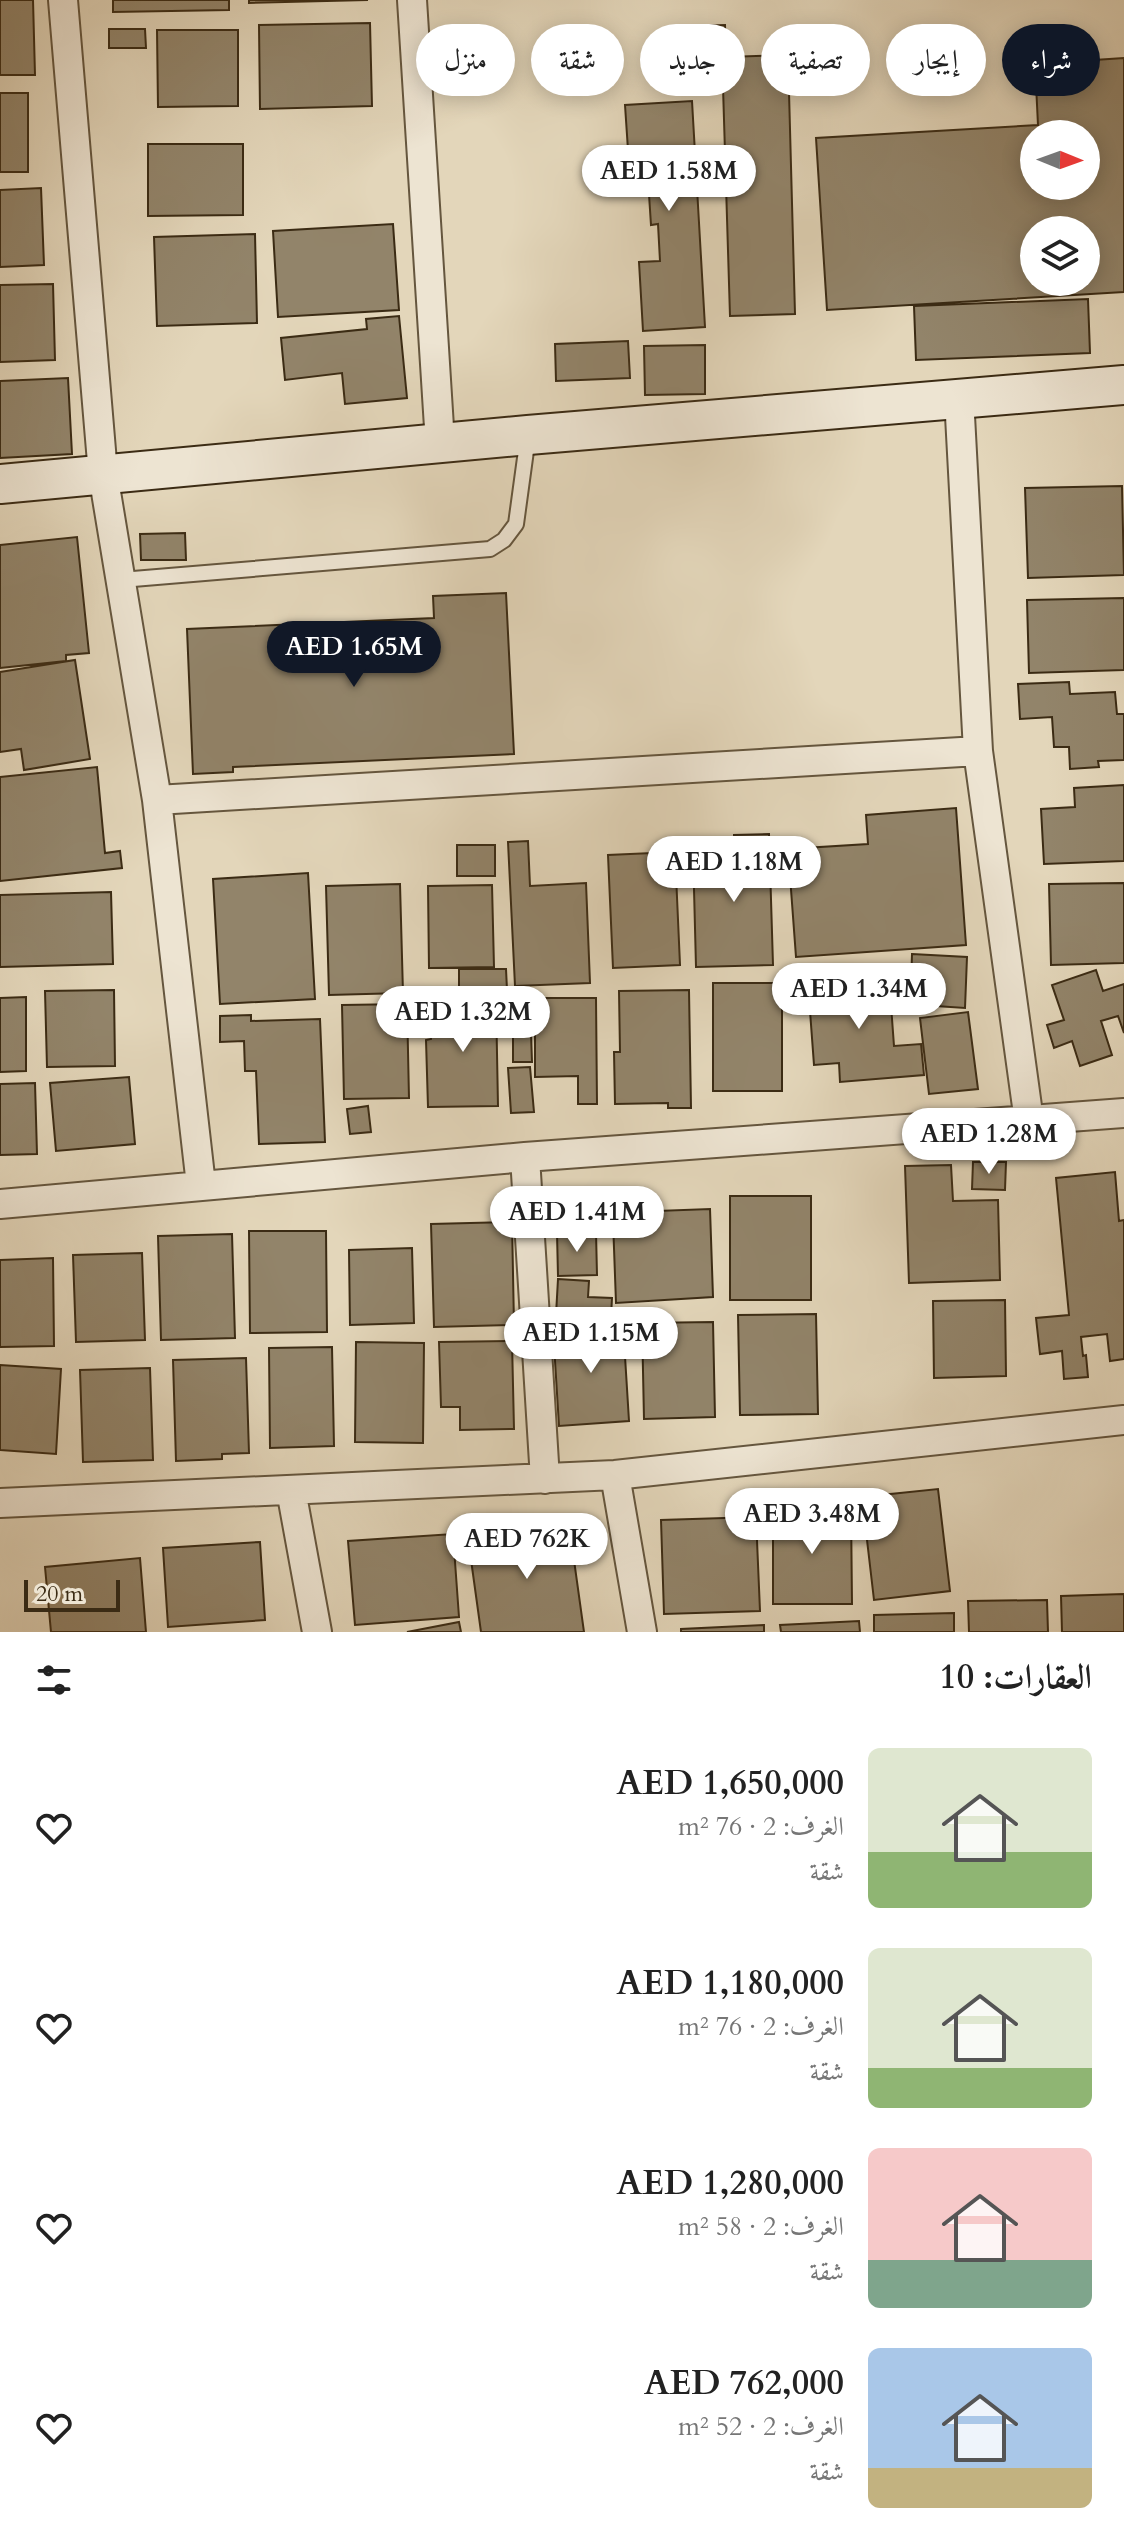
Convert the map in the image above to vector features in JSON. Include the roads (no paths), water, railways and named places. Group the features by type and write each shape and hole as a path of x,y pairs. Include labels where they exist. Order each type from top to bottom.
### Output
{"street":[{"path":"63,0 103,474 157,800 201,1185"},
{"path":"412,0 440,443"},
{"path":"0,484 959,397 1124,385"},
{"path":"959,397 978,751 1029,1121"},
{"path":"157,800 978,751"},
{"path":"0,1204 525,1157 1124,1113"},
{"path":"525,1157 545,1479"},
{"path":"0,1503 615,1475 1124,1420"},
{"path":"615,1475 642,1632"},
{"path":"291,1490 317,1632"}],"lane":[{"path":"121,580 490,549 504,540 516,524 528,435"}]}
